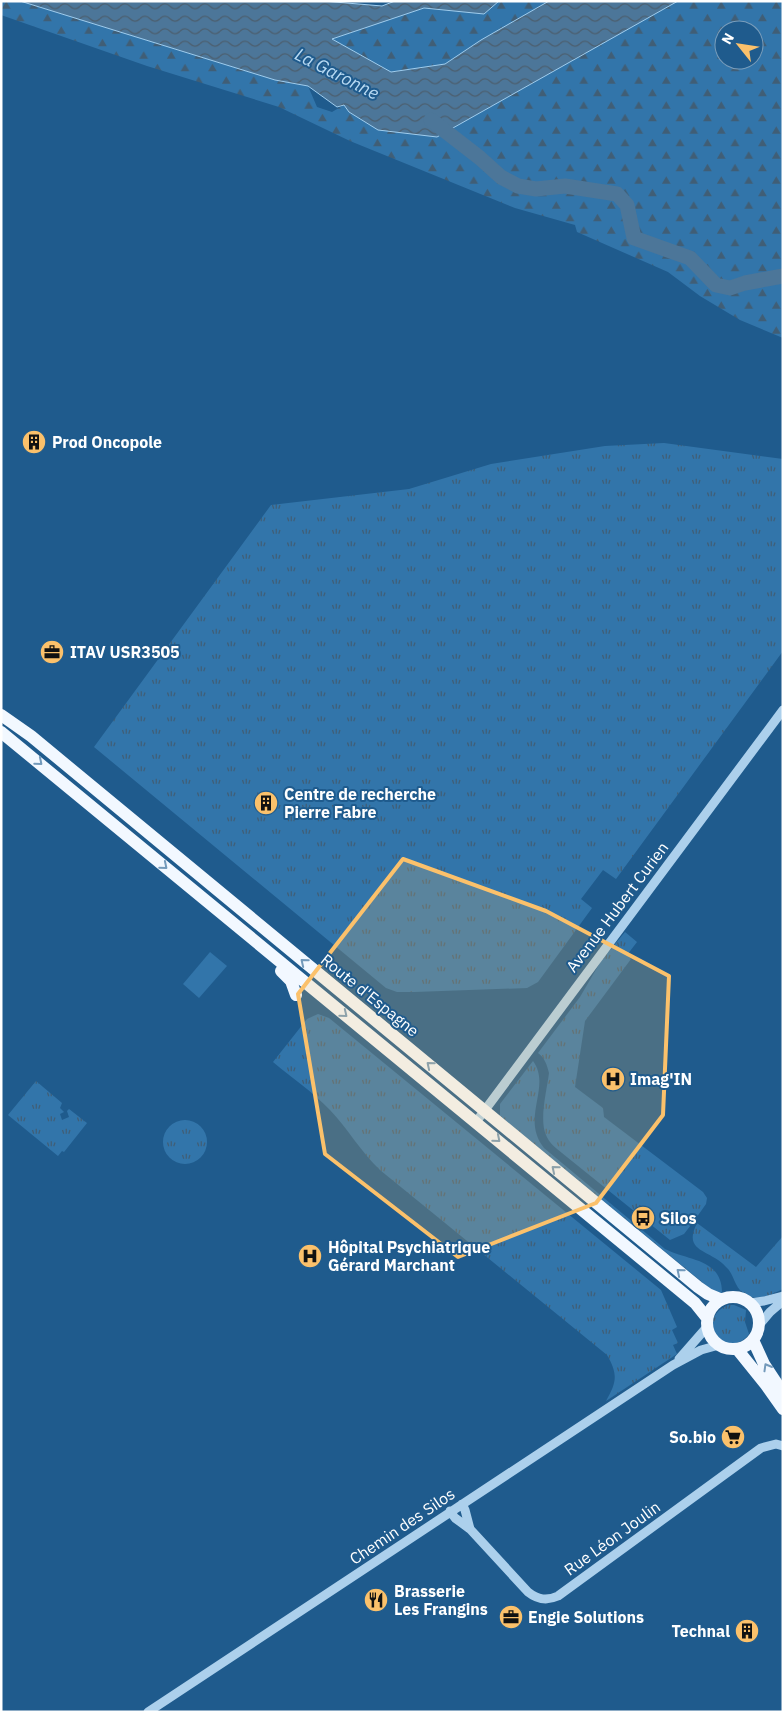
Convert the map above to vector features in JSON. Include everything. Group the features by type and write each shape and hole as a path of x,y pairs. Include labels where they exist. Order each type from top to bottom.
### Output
{"main road":[{"name":"Route d'Espagne","path":"1,715 31,736 698,1287 720,1299"},
{"name":"Route d'Espagne","path":"1,732 695,1303 707,1322"},
{"path":"239,928 263,956 291,981 296,995"},
{"path":"729,1296 741,1297 750,1303 756,1310 759,1325 753,1340 746,1346 737,1348 727,1348 718,1345 711,1337 707,1322 714,1304 720,1299 729,1296"},
{"path":"753,1340 764,1364 783,1393"},
{"path":"737,1348 783,1409"}],"street":[{"name":"Avenue Hubert Curien","path":"476,1122 783,710"},
{"path":"750,1303 764,1302 783,1296"},
{"path":"759,1325 783,1301"},
{"name":"Chemin des Silos","path":"673,1365 707,1322"},
{"name":"Chemin des Silos","path":"148,1712 673,1365 701,1350 718,1345"},
{"name":"Rue Léon Joulin","path":"450,1512 470,1529 528,1592 534,1597 552,1599 761,1448 776,1444 783,1446"},
{"name":"Rue Léon Joulin","path":"462,1504 470,1529"}],"highlighted area":[{"path":"403,859 546,911 669,976 663,1115 596,1203 458,1257 325,1154 298,994"}],"green space":[{"path":"1,1 20,1 275,80 308,86 317,107 332,112 344,105 436,137 678,1 783,1 783,338 740,320 700,296 668,272 577,232 575,225 515,208 350,141 279,107 147,66 1,15"},
{"path":"499,1 549,1 481,40 445,64 391,72 332,39 424,8 484,14"},
{"path":"664,443 783,459 783,651 616,879 603,870 581,899 592,908 538,982 527,988 397,992 386,988 94,747 271,505 409,489 491,464 605,446"},
{"path":"625,932 637,942 627,955 631,959 585,1021 575,1087 603,1108 604,1117 703,1192 707,1198 706,1204 684,1234 670,1240 555,1147 547,1138 544,1128 543,1113 549,1073 544,1059 538,1053 580,997 601,961"},
{"path":"210,952 227,966 199,998 183,984"},
{"path":"318,1014 329,1018 661,1290 677,1327 672,1330 678,1343 673,1345 677,1354 606,1401 615,1378 607,1355 380,1170 330,1110 310,1091 273,1062 307,1019"},
{"path":"533,1061 538,1071 539,1081 535,1125 537,1137 544,1148 665,1249 702,1262 710,1267 716,1273 722,1293 713,1291 500,1116 500,1104"},
{"path":"36,1081 62,1103 60,1108 64,1112 60,1114 62,1120 69,1117 67,1111 69,1109 87,1123 64,1152 62,1151 58,1156 8,1115"},
{"path":"189,1120 201,1126 206,1133 206,1151 201,1158 194,1163 181,1164 173,1161 166,1154 163,1138 166,1130 173,1123"},
{"path":"697,1223 756,1267 783,1236 783,1289 763,1297 751,1297 745,1294 740,1290 731,1273 720,1261 700,1250 695,1245 693,1233"},
{"path":"728,1305 734,1305 746,1310 745,1322 749,1334 740,1342 731,1344 723,1342 713,1328 713,1320 718,1312"}],"water":[{"name":"La Garonne","path":"20,1 323,1 382,6 395,1 499,1 484,14 424,8 332,39 391,72 445,64 481,40 549,1 678,1 437,137 378,130 349,112 344,105 337,107 308,86 275,80"}],"waterway":[{"path":"431,120 501,177 518,186 536,189 565,186 617,194 627,205 634,238 690,258 716,285 730,288 745,283 783,276"}],"place":[{"name":"Prod Oncopole","path":"34,442"},
{"name":"ITAV USR3505","path":"52,652"},
{"name":"Centre de recherche Pierre Fabre","path":"266,803"},
{"name":"Imag'IN","path":"613,1079"},
{"name":"Silos","path":"643,1218"},
{"name":"Hôpital Psychiatrique Gérard Marchant","path":"310,1256"},
{"name":"So.bio","path":"733,1437"},
{"name":"Brasserie Les Frangins","path":"376,1600"},
{"name":"Engie Solutions","path":"511,1617"},
{"name":"Technal","path":"747,1631"}]}
